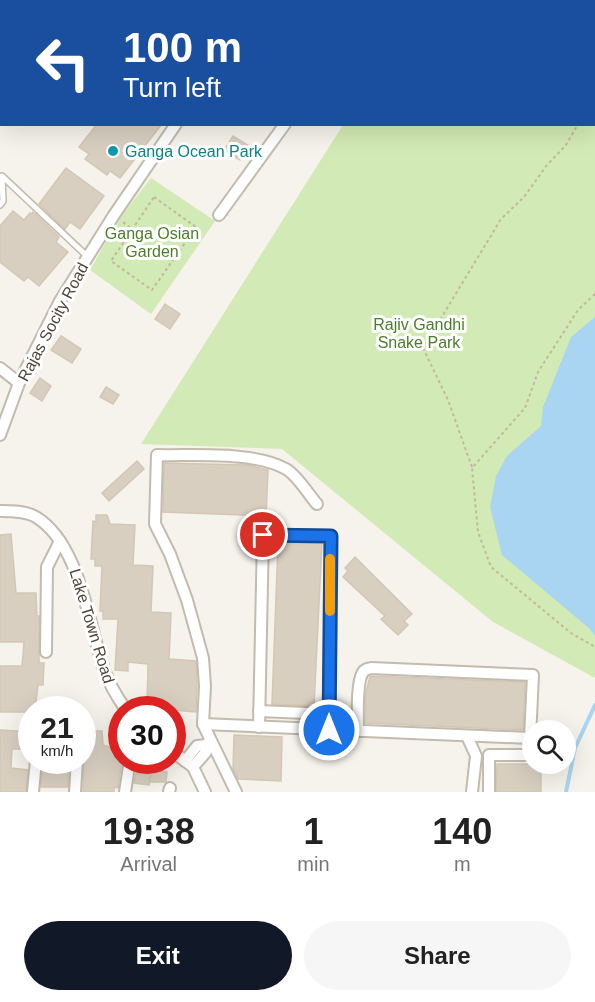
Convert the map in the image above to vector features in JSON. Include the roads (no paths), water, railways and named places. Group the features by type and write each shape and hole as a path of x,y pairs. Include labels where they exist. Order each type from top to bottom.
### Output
{"street":[{"name":"Rajas Socity Road","path":"0,435 19,383 60,301 114,215 175,126"},
{"path":"219,215 284,126"},
{"path":"0,368 19,383"},
{"path":"237,792 208,743 203,724 205,686 200,649 187,600 170,554 155,524 157,455 219,456 263,460 288,470 317,504"},
{"name":"Lake Town Road","path":"0,511 13,511 35,517 60,541 72,562 104,671 116,696"},
{"path":"259,727 263,535 331,536 329,730"},
{"path":"46,652 47,567 60,541"},
{"path":"203,724 467,736 530,738 533,675 365,669 360,682 358,731"},
{"path":"259,711 329,714"},
{"path":"467,736 476,756 472,792"},
{"path":"189,764 206,752 208,743"},
{"path":"489,792 489,755 522,755"},
{"path":"186,762 205,792"},
{"path":"33,792 35,774"},
{"path":"75,792 76,774"},
{"path":"125,792 128,774"}],"lane":[{"path":"0,205 3,201 2,176 88,257"}],"water":[{"path":"595,317 595,636 590,629 502,555 490,507 496,476 507,456 541,426 543,407 571,337"}],"waterway":[{"path":"566,792 575,748 595,705"}],"place":[{"name":"Ganga Ocean Park","path":"113,151"}],"park label":[{"name":"Ganga Osian Garden","path":"152,242"},
{"name":"Rajiv Gandhi Snake Park","path":"419,333"}]}
